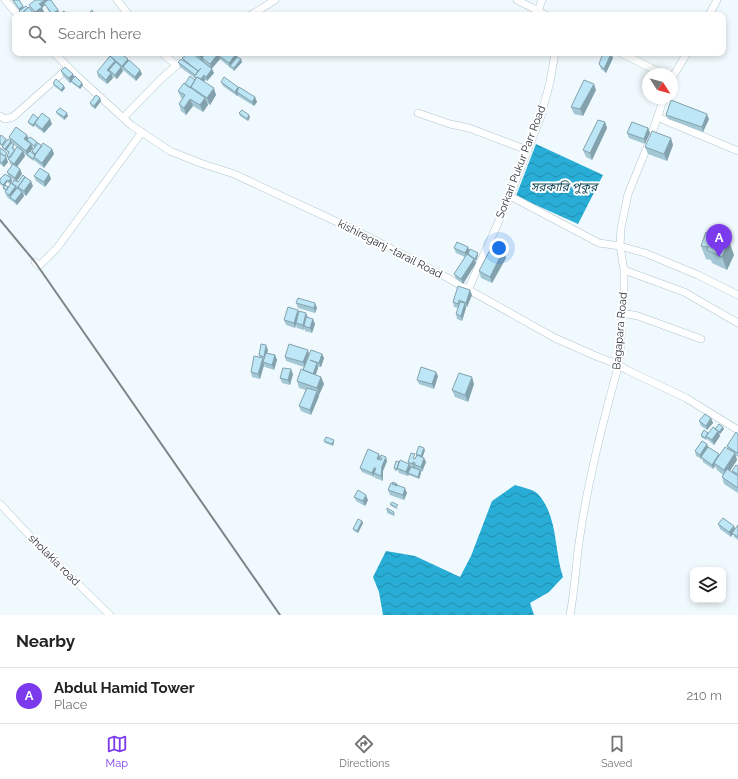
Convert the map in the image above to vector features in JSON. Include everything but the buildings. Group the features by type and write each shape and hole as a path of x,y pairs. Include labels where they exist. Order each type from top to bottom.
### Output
{"street":[{"path":"5,0 15,12"},
{"path":"117,0 127,12"},
{"path":"256,12 275,0"},
{"path":"517,0 538,11 542,0"},
{"path":"711,12 717,0"},
{"name":"kishireganj -tarail Road","path":"57,56 123,118 170,151 234,174 361,233 438,273 555,338 617,364 686,398 738,430"},
{"path":"166,56 176,65"},
{"path":"123,118 162,78 187,56"},
{"name":"Sorkari Pukur Parr Road","path":"468,290 510,196 541,116 550,82 554,56"},
{"path":"627,56 651,68"},
{"path":"678,68 685,56"},
{"path":"0,116 6,119 13,117 68,68"},
{"name":"Bagapara Road","path":"570,615 583,522 599,438 617,371 617,364 620,354 624,270 620,246 621,228 628,194 648,145 662,104"},
{"path":"418,114 469,128 527,150"},
{"path":"657,116 738,151"},
{"path":"35,262 39,266 57,248 142,132"},
{"path":"510,196 599,243 620,246 645,253 698,275 738,295"},
{"path":"624,270 684,292 738,323"},
{"path":"623,313 638,316 701,339"},
{"name":"sholakia road","path":"0,504 45,552 110,615"}],"water":[{"name":"সরকারি পুকুর","path":"536,144 603,175 578,224 516,196"},
{"path":"515,485 536,492 549,512 555,534 563,577 549,592 530,603 534,615 383,615 379,592 373,577 386,551 415,556 460,577 471,556 492,501"}],"railway":[{"path":"0,220 35,262 280,615"}],"place":[{"name":"Abdul Hamid Tower","path":"719,257"}]}
